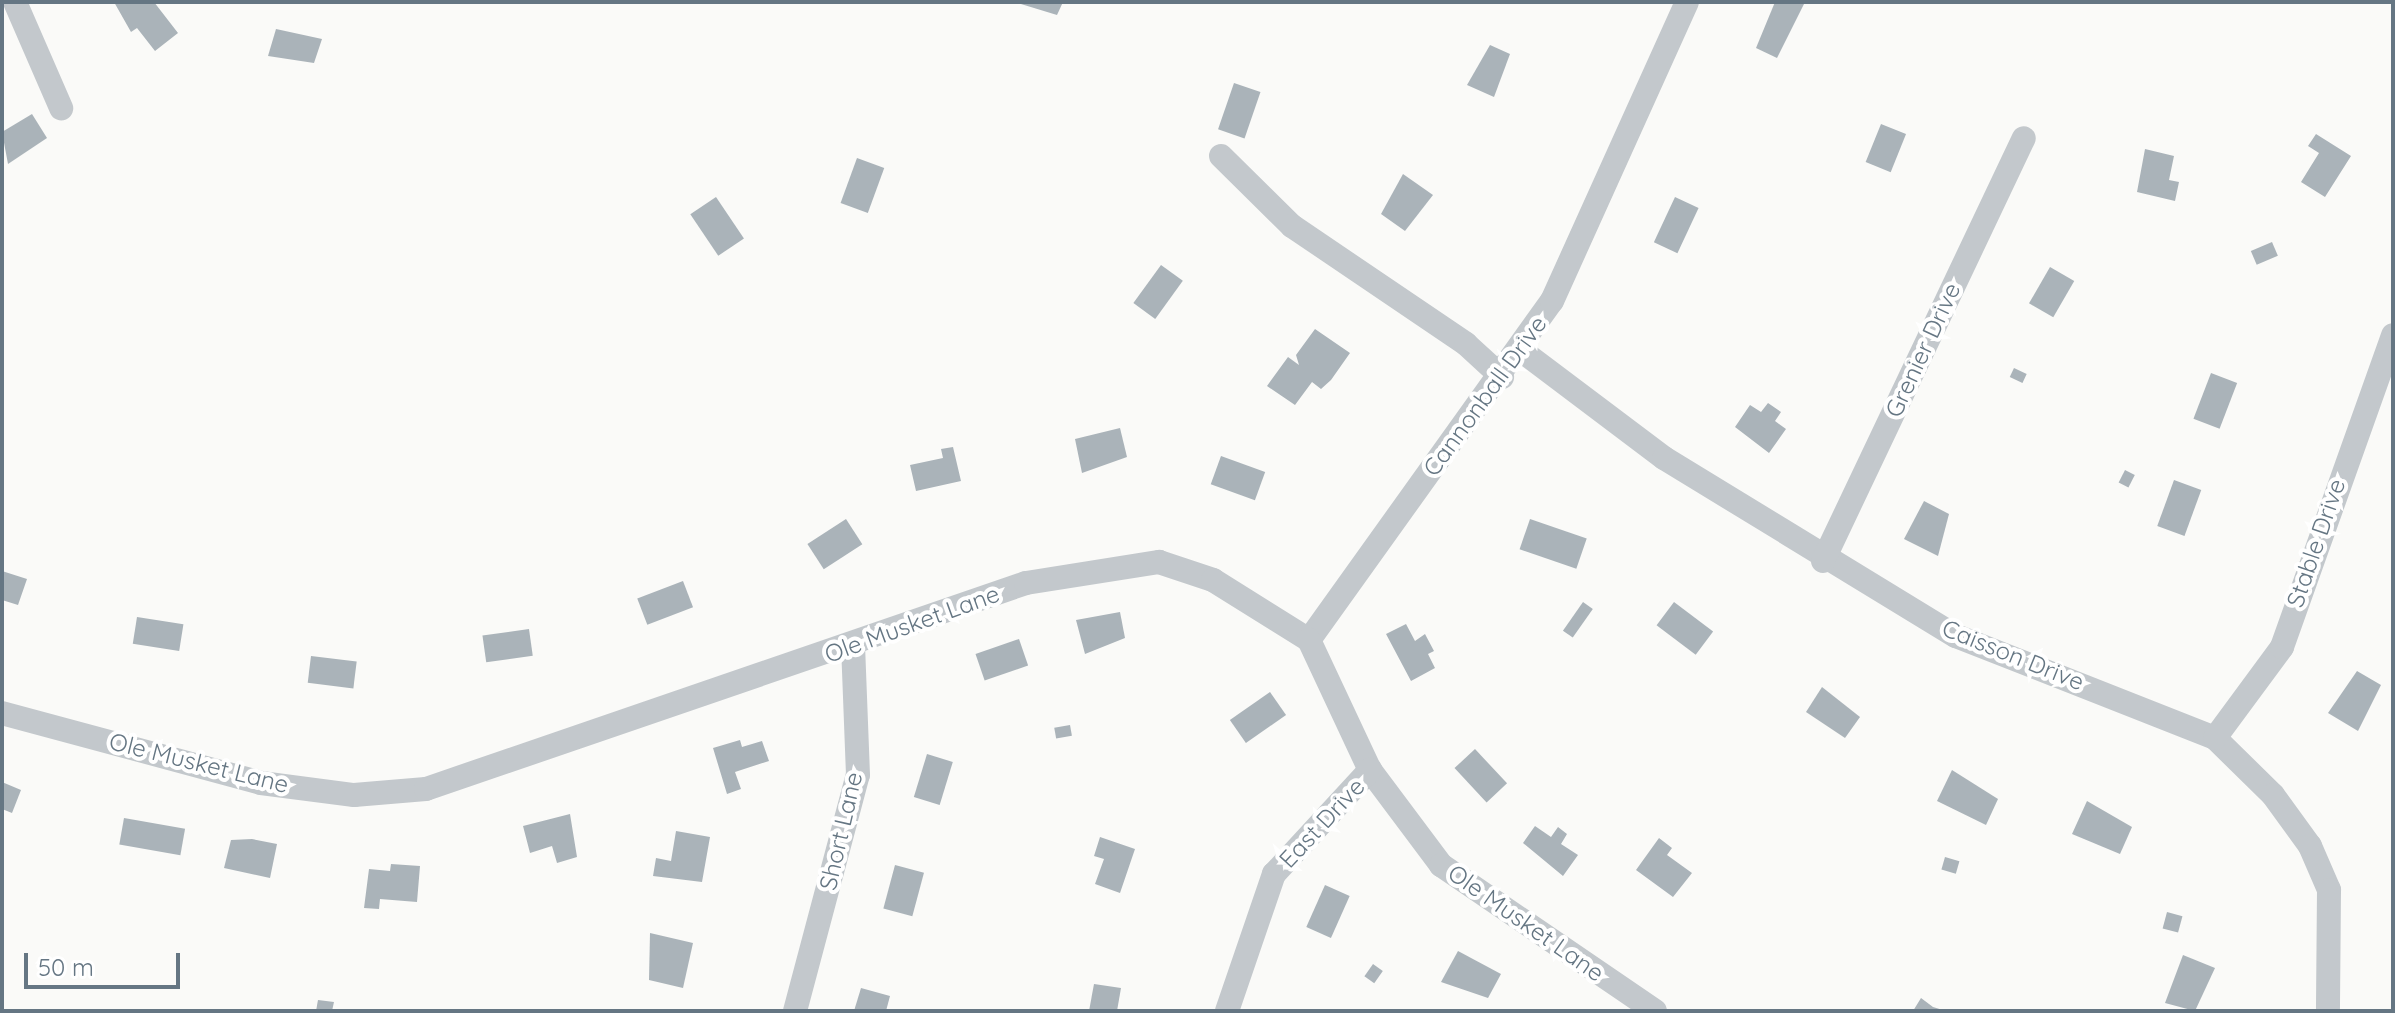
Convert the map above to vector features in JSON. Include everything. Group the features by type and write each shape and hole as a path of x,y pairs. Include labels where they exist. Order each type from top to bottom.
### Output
{"street":[{"path":"15,2 61,108"},
{"name":"Cannonball Drive","path":"1309,640 1522,351 1552,301 1687,2"},
{"name":"Grenier Drive","path":"1823,561 2024,138"},
{"path":"1221,156 1292,226 1466,344 1502,377"},
{"name":"Stable Drive","path":"2215,738 2282,647 2393,335"},
{"name":"Caisson Drive","path":"1522,351 1664,458 1823,561 1956,636 2215,738 2273,795 2310,846 2329,890 2328,1011"},
{"name":"Ole Musket Lane","path":"2,713 261,783 385,793 426,789 853,646 1026,583 1159,562 1213,580 1309,640 1370,770 1441,865 1655,1011"},
{"name":"Short Lane","path":"795,1011 858,775 853,646"},
{"name":"East Drive","path":"1227,1011 1274,874 1370,770"}],"building":[{"path":"114,2 154,2 178,33 155,51 137,28 131,32"},
{"path":"1014,2 1063,2 1057,15"},
{"path":"1775,2 1805,2 1777,58 1756,48"},
{"path":"276,29 322,39 314,63 268,56"},
{"path":"1490,45 1510,54 1494,97 1467,85"},
{"path":"1234,83 1260,92 1245,138 1218,129"},
{"path":"32,114 47,138 8,164 2,132"},
{"path":"1881,124 1906,134 1891,172 1866,162"},
{"path":"2316,134 2351,156 2325,197 2301,182 2319,153 2308,146"},
{"path":"2145,149 2174,156 2169,180 2179,182 2175,201 2137,192"},
{"path":"857,158 884,168 868,213 841,203"},
{"path":"1403,174 1433,195 1405,231 1381,214"},
{"path":"716,197 744,238 718,256 690,214"},
{"path":"1675,197 1699,208 1677,253 1654,242"},
{"path":"2272,242 2278,256 2257,265 2251,251"},
{"path":"1161,265 1183,281 1155,319 1133,303"},
{"path":"2050,267 2074,281 2053,317 2029,303"},
{"path":"1315,329 1350,353 1331,380 1321,389 1312,382 1295,405 1267,386 1288,357 1299,365 1296,355"},
{"path":"2014,368 2027,374 2022,383 2010,377"},
{"path":"2211,373 2237,383 2220,429 2193,419"},
{"path":"1768,403 1781,412 1775,421 1786,429 1769,453 1735,427 1750,405 1761,412"},
{"path":"1120,428 1127,457 1082,473 1075,439"},
{"path":"953,447 961,481 916,491 910,465 943,458 941,449"},
{"path":"1221,456 1265,472 1255,500 1211,484"},
{"path":"2125,470 2135,475 2128,487 2119,482"},
{"path":"2174,480 2201,490 2184,536 2157,526"},
{"path":"1924,501 1949,514 1938,556 1904,539"},
{"path":"846,519 862,544 824,569 807,544"},
{"path":"1530,519 1587,539 1576,569 1520,549"},
{"path":"2,571 27,579 18,605 2,600"},
{"path":"683,581 693,607 647,625 637,599"},
{"path":"1583,602 1593,609 1573,638 1563,631"},
{"path":"1674,602 1713,631 1696,655 1657,625"},
{"path":"1120,612 1125,638 1085,654 1076,620"},
{"path":"137,617 183,624 179,651 133,644"},
{"path":"1406,624 1415,641 1425,634 1434,651 1428,654 1435,668 1411,681 1386,634"},
{"path":"529,629 533,656 486,662 482,636"},
{"path":"1019,639 1028,665 985,680 976,654"},
{"path":"311,656 357,662 353,688 308,683"},
{"path":"2357,671 2381,685 2358,731 2328,713"},
{"path":"1822,687 1860,717 1845,738 1806,712"},
{"path":"1270,692 1286,715 1246,743 1230,720"},
{"path":"1070,725 1072,736 1056,739 1054,728"},
{"path":"740,740 742,747 762,741 769,761 735,772 741,789 727,794 713,748"},
{"path":"1475,749 1507,783 1487,802 1455,768"},
{"path":"927,754 953,762 940,805 914,797"},
{"path":"1952,770 1998,799 1986,825 1937,801"},
{"path":"2,782 21,790 12,813 2,809"},
{"path":"2087,801 2132,827 2120,854 2072,834"},
{"path":"570,814 577,857 557,863 552,846 530,853 523,826"},
{"path":"124,818 185,829 180,855 119,845"},
{"path":"1535,826 1551,837 1558,827 1567,834 1561,844 1578,855 1563,876 1523,843"},
{"path":"676,831 710,837 702,882 653,876 656,858 671,861"},
{"path":"1100,837 1135,849 1120,893 1095,884 1104,859 1094,856"},
{"path":"1659,838 1672,848 1667,855 1692,873 1673,897 1636,870"},
{"path":"252,839 277,844 270,878 224,868 231,840"},
{"path":"1945,857 1959,861 1956,874 1941,869"},
{"path":"391,864 420,866 417,902 380,899 379,909 364,908 369,869 390,871"},
{"path":"895,865 924,873 912,916 883,908"},
{"path":"1325,885 1350,896 1331,938 1306,927"},
{"path":"2167,912 2182,916 2178,933 2163,928"},
{"path":"650,933 693,943 683,988 649,980"},
{"path":"1458,951 1501,974 1488,998 1441,982"},
{"path":"2183,955 2215,968 2195,1011 2165,1003"},
{"path":"1373,964 1383,971 1374,983 1364,976"},
{"path":"1094,984 1121,988 1117,1011 1089,1011"},
{"path":"861,988 890,996 886,1011 854,1011"},
{"path":"1921,998 1933,1007 1946,1011 1913,1011"},
{"path":"318,1000 334,1002 332,1011 316,1011"}]}
